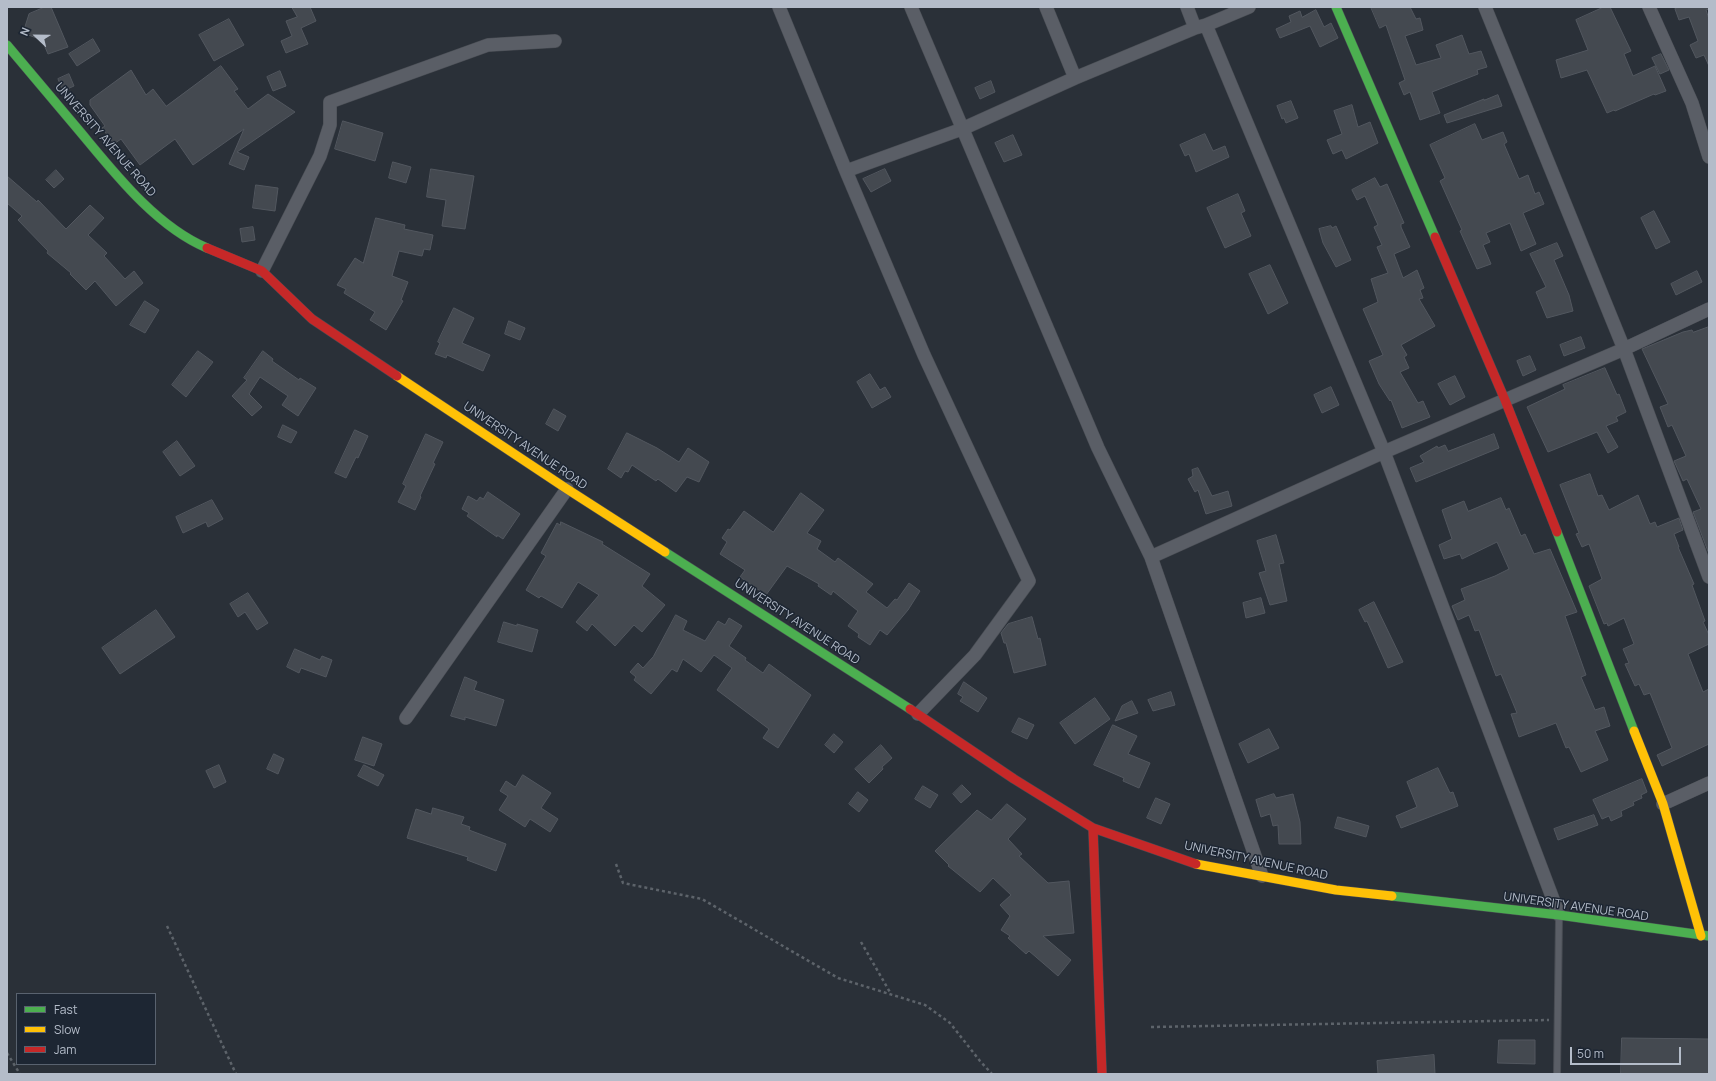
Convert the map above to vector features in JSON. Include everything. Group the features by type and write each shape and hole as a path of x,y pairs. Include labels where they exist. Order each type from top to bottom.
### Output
{"main road":[{"path":"1336,7 1505,400 1663,804 1705,936"},
{"name":"UNIVERSITY AVENUE ROAD","path":"7,45 111,169 148,209 195,243 262,271 312,319 567,489 918,714 1014,779 1093,828 1192,862 1336,890 1559,915 1705,936"},
{"path":"1093,828 1102,1074"}],"street":[{"path":"779,7 846,172 924,355 1029,581 975,655 918,714"},
{"path":"911,7 1098,448 1150,557 1262,876"},
{"path":"1046,7 1075,78"},
{"path":"1187,7 1201,26 1384,452 1559,915"},
{"path":"846,172 962,129 1075,78 1249,7"},
{"path":"1485,7 1624,349 1709,577"},
{"path":"1649,7 1692,103 1709,157"},
{"path":"262,271 320,156 330,125 330,102 488,45 555,41"},
{"path":"1150,557 1384,452 1624,349 1709,309"},
{"path":"406,718 567,489"},
{"path":"1663,804 1709,783"}],"lane":[{"path":"1557,1074 1559,915"}],"path":[{"path":"616,864 623,883 702,899 838,978 925,1005 950,1023 980,1062 992,1074"},
{"path":"167,926 236,1074"},
{"path":"861,942 892,994"},
{"path":"1151,1027 1558,1020"},
{"path":"7,1053 20,1074"}],"building":[{"path":"45,7 51,7 68,47 48,54 42,40 23,33 29,14"},
{"path":"292,7 310,7 316,21 301,28 308,44 286,53 281,41 292,36 286,21 297,17"},
{"path":"1371,7 1410,7 1416,19 1420,18 1423,30 1405,36 1416,65 1441,58 1436,45 1462,35 1469,54 1481,51 1487,67 1477,70 1478,74 1432,92 1440,113 1420,120 1410,92 1404,95 1399,83 1405,80 1386,25 1380,28"},
{"path":"1604,7 1610,7 1631,51 1624,54 1633,76 1655,66 1666,91 1655,95 1654,94 1607,113 1587,70 1561,78 1556,60 1588,50 1576,20"},
{"path":"1681,7 1709,7 1709,9 1706,10 1709,19 1709,66 1704,55 1696,58 1690,45 1698,41 1689,17 1679,20 1675,9"},
{"path":"1316,10 1324,27 1331,23 1338,38 1320,47 1310,26 1280,38 1276,29 1291,22 1289,16 1300,11 1302,17"},
{"path":"229,19 244,45 214,61 199,35"},
{"path":"93,39 100,51 77,66 69,54"},
{"path":"1661,54 1669,70 1660,74 1652,58"},
{"path":"221,66 238,89 234,91 248,109 268,94 295,112 237,152 249,157 244,170 229,164 244,129 193,165 175,139 140,165 121,139 114,144 102,128 105,126 90,105 90,100 131,70 146,95 153,89 166,106"},
{"path":"280,71 286,86 273,91 267,77"},
{"path":"69,74 74,86 63,91 58,79"},
{"path":"991,81 995,92 980,99 975,88"},
{"path":"1498,95 1502,106 1447,123 1444,115"},
{"path":"1291,101 1298,118 1286,123 1284,118 1282,119 1277,106"},
{"path":"1352,105 1358,127 1370,122 1378,143 1346,159 1342,150 1333,154 1327,140 1342,134 1334,111"},
{"path":"343,121 383,133 375,161 335,149"},
{"path":"1475,124 1482,140 1503,132 1507,142 1504,144 1519,179 1528,175 1535,194 1539,192 1544,204 1523,213 1536,244 1521,251 1510,223 1486,233 1490,242 1483,245 1491,264 1477,269 1460,231 1462,230 1440,181 1445,178 1430,145"},
{"path":"1205,134 1213,151 1225,146 1229,157 1196,172 1189,154 1185,156 1180,145"},
{"path":"1013,135 1022,155 1004,162 995,143"},
{"path":"393,162 411,167 406,183 389,178"},
{"path":"431,169 474,176 465,229 442,226 446,200 427,197"},
{"path":"885,169 891,181 871,192 863,179"},
{"path":"56,170 64,179 54,188 46,180"},
{"path":"7,176 37,202 38,200 66,229 90,205 104,218 88,235 107,253 104,256 125,279 134,271 143,283 116,306 95,281 86,290 70,274 71,273 47,253 48,251 18,220 22,216 7,203"},
{"path":"1375,178 1380,187 1387,184 1404,223 1401,224 1401,227 1410,247 1394,254 1403,278 1417,270 1424,288 1420,290 1423,298 1419,299 1435,326 1401,345 1407,355 1404,357 1409,368 1400,372 1418,403 1423,401 1430,417 1402,428 1391,400 1390,401 1379,384 1369,361 1383,355 1363,309 1378,302 1371,279 1388,273 1377,247 1382,245 1374,227 1378,225 1365,196 1357,200 1352,190"},
{"path":"256,185 278,188 275,211 253,208"},
{"path":"1238,194 1245,211 1241,213 1251,236 1225,248 1207,208"},
{"path":"1654,211 1670,242 1656,249 1641,218"},
{"path":"376,218 405,225 404,229 433,235 430,250 424,249 422,256 399,251 392,276 408,282 401,300 403,301 386,330 370,320 375,312 344,293 346,289 337,285 355,258 363,263"},
{"path":"1331,226 1332,228 1336,226 1351,260 1336,267 1323,243 1319,229"},
{"path":"253,227 255,240 242,242 240,229"},
{"path":"1557,243 1563,256 1554,260 1569,295 1573,311 1547,318 1536,292 1546,287 1530,254"},
{"path":"1270,265 1288,303 1268,314 1249,274"},
{"path":"1697,271 1702,282 1676,295 1671,284"},
{"path":"145,301 159,310 145,333 130,325"},
{"path":"454,308 474,318 462,343 490,355 483,371 447,355 446,358 435,354 440,343 438,342"},
{"path":"509,321 525,328 520,340 505,334"},
{"path":"1709,327 1709,554 1693,512 1701,509 1687,479 1683,481 1674,461 1686,456 1672,425 1668,427 1660,407 1668,404 1642,349 1683,332 1692,330 1693,332"},
{"path":"1581,337 1585,348 1564,356 1560,345"},
{"path":"198,351 213,362 186,397 172,385"},
{"path":"263,351 273,359 272,361 299,380 300,378 316,388 298,416 282,405 288,396 260,377 249,394 262,407 252,416 232,396 247,380 244,378"},
{"path":"1530,356 1536,370 1523,376 1517,361"},
{"path":"1605,368 1617,395 1619,394 1626,412 1616,417 1618,421 1606,426 1618,447 1608,453 1597,432 1548,452 1527,407 1565,389 1563,385"},
{"path":"870,374 880,390 885,387 891,397 872,408 857,382"},
{"path":"1455,376 1465,397 1450,405 1438,384"},
{"path":"1331,387 1339,405 1322,413 1314,395"},
{"path":"554,409 566,416 558,431 546,424"},
{"path":"283,425 297,432 291,443 278,437"},
{"path":"355,430 368,436 358,458 356,457 346,478 335,473"},
{"path":"627,433 657,448 679,462 688,448 709,462 699,482 687,477 676,492 658,479 656,481 632,465 628,472 625,471 621,478 608,469"},
{"path":"426,434 443,442 433,463 435,464 415,510 398,502 406,486 403,484"},
{"path":"1494,434 1499,448 1416,482 1410,468 1424,462 1420,456 1437,446 1438,448 1445,445 1448,451"},
{"path":"177,441 195,466 180,476 163,452"},
{"path":"1198,468 1212,496 1228,491 1232,506 1206,514 1198,490 1195,492 1188,479 1193,476 1192,470"},
{"path":"1590,474 1598,496 1602,495 1609,510 1638,495 1650,524 1655,522 1657,527 1679,518 1683,530 1674,534 1694,584 1692,585 1705,621 1703,622 1709,635 1709,644 1688,654 1703,692 1709,689 1709,744 1662,766 1657,755 1672,748 1650,693 1644,695 1639,684 1635,686 1625,664 1629,663 1623,649 1634,644 1624,618 1608,626 1607,623 1604,624 1589,586 1602,579 1589,544 1582,547 1576,534 1579,533 1560,485"},
{"path":"488,492 520,514 503,539 497,535 497,537 467,516 469,513 462,509 468,496 477,501 480,497 483,499"},
{"path":"801,493 824,510 807,533 821,541 817,549 835,562 838,558 873,584 866,592 887,608 895,599 897,600 909,583 920,591 908,610 887,635 880,630 870,645 858,637 859,634 848,626 858,611 833,591 831,595 818,586 819,584 787,566 766,595 740,577 745,570 720,554 727,542 722,538 744,511 773,532"},
{"path":"1501,498 1506,510 1509,508 1521,536 1525,534 1534,554 1550,549 1577,612 1565,616 1586,675 1581,677 1595,710 1604,707 1610,726 1595,731 1608,760 1581,772 1569,747 1566,748 1556,723 1519,737 1511,714 1517,713 1501,674 1496,676 1479,630 1475,631 1469,615 1458,620 1452,606 1465,600 1461,589 1509,569 1497,542 1462,559 1460,554 1444,559 1439,545 1452,539 1442,510 1464,501 1468,511"},
{"path":"212,500 223,519 208,527 206,522 183,533 176,517"},
{"path":"561,522 603,542 602,544 650,574 642,586 665,605 642,632 634,625 615,646 592,624 587,631 576,622 599,595 578,582 562,608 541,596 539,598 526,590 546,556 541,553 557,523 560,525"},
{"path":"1276,535 1284,563 1279,564 1287,601 1270,605 1259,573 1266,571 1257,541"},
{"path":"248,593 268,623 257,630 245,612 238,617 230,604"},
{"path":"1261,598 1265,613 1246,618 1243,603"},
{"path":"1374,602 1403,662 1388,668 1367,621 1365,622 1359,610"},
{"path":"156,610 175,637 120,674 102,648"},
{"path":"676,615 687,621 683,630 705,641 718,621 725,625 729,618 742,626 729,646 763,673 769,664 811,695 778,748 763,738 769,729 717,690 732,668 714,655 701,672 683,659 677,672 672,669 651,694 634,680 636,677 630,672 638,663 643,668 653,657"},
{"path":"1032,617 1038,639 1040,638 1046,665 1014,673 1006,643 1004,643 1001,633 1008,624"},
{"path":"504,622 538,630 532,652 498,642"},
{"path":"295,649 320,660 322,656 332,660 326,677 301,668 299,673 287,667"},
{"path":"465,677 477,682 474,690 504,700 496,726 465,717 465,720 451,716"},
{"path":"964,682 987,698 978,712 960,701 963,697 958,694"},
{"path":"1171,692 1175,705 1153,711 1148,700"},
{"path":"1095,698 1110,719 1075,744 1060,723"},
{"path":"1132,701 1138,713 1115,721 1122,706"},
{"path":"1019,718 1034,725 1027,739 1012,732"},
{"path":"1113,725 1137,736 1128,754 1150,763 1139,788 1123,781 1124,778 1094,765"},
{"path":"1269,729 1279,748 1248,763 1239,744"},
{"path":"834,734 843,742 834,753 825,745"},
{"path":"363,737 382,744 374,766 355,760"},
{"path":"881,745 892,758 882,767 883,769 869,783 855,769"},
{"path":"274,754 284,759 278,774 267,769"},
{"path":"219,765 226,782 214,788 206,771"},
{"path":"364,765 384,775 378,786 358,776"},
{"path":"1438,768 1450,793 1453,792 1458,806 1401,828 1396,816 1417,807 1407,782"},
{"path":"523,775 551,793 541,808 558,819 550,832 530,819 525,827 499,810 508,796 500,791 506,781 515,787"},
{"path":"1642,779 1647,792 1641,795 1642,798 1633,802 1634,805 1621,811 1622,816 1611,821 1609,816 1602,819 1593,800"},
{"path":"962,785 971,794 961,803 953,794"},
{"path":"923,786 938,795 930,808 915,799"},
{"path":"858,792 868,800 859,812 849,804"},
{"path":"1274,794 1276,798 1293,794 1300,822 1301,844 1279,844 1278,825 1273,826 1270,814 1261,817 1256,800"},
{"path":"1156,798 1170,804 1161,824 1147,818"},
{"path":"1007,804 1026,819 1008,839 1022,854 1019,856 1048,883 1069,881 1074,933 1043,936 1071,960 1058,976 1029,951 1026,954 1008,938 1010,936 1001,930 1010,916 1000,905 1011,895 993,878 980,892 948,866 949,865 935,851 977,810 991,820"},
{"path":"433,808 464,817 461,824 470,827 469,830 506,844 496,871 467,860 468,857 407,838 416,809 431,814"},
{"path":"1594,815 1598,825 1558,840 1554,829"},
{"path":"1338,817 1369,826 1366,837 1335,828"},
{"path":"1622,1038 1709,1039 1709,1074 1621,1074"},
{"path":"1499,1040 1535,1040 1535,1064 1498,1063"},
{"path":"1434,1055 1435,1074 1378,1074 1377,1061"}],"traffic: fast":[{"path":"1336,7 1435,237"},
{"path":"7,45 123,183 154,214 189,239 207,248"},
{"path":"1557,532 1634,731"},
{"path":"665,552 910,709"},
{"path":"1392,896 1559,915 1709,936"}],"traffic: slow":[{"path":"397,376 665,552"},
{"path":"1634,731 1663,804 1701,936"},
{"path":"1196,864 1336,890 1392,896"}],"traffic: jam":[{"path":"1435,237 1505,400 1557,532"},
{"path":"207,248 262,271 312,319 397,376"},
{"path":"910,709 1014,779 1093,828 1196,864"},
{"path":"1093,828 1102,1074"}]}
